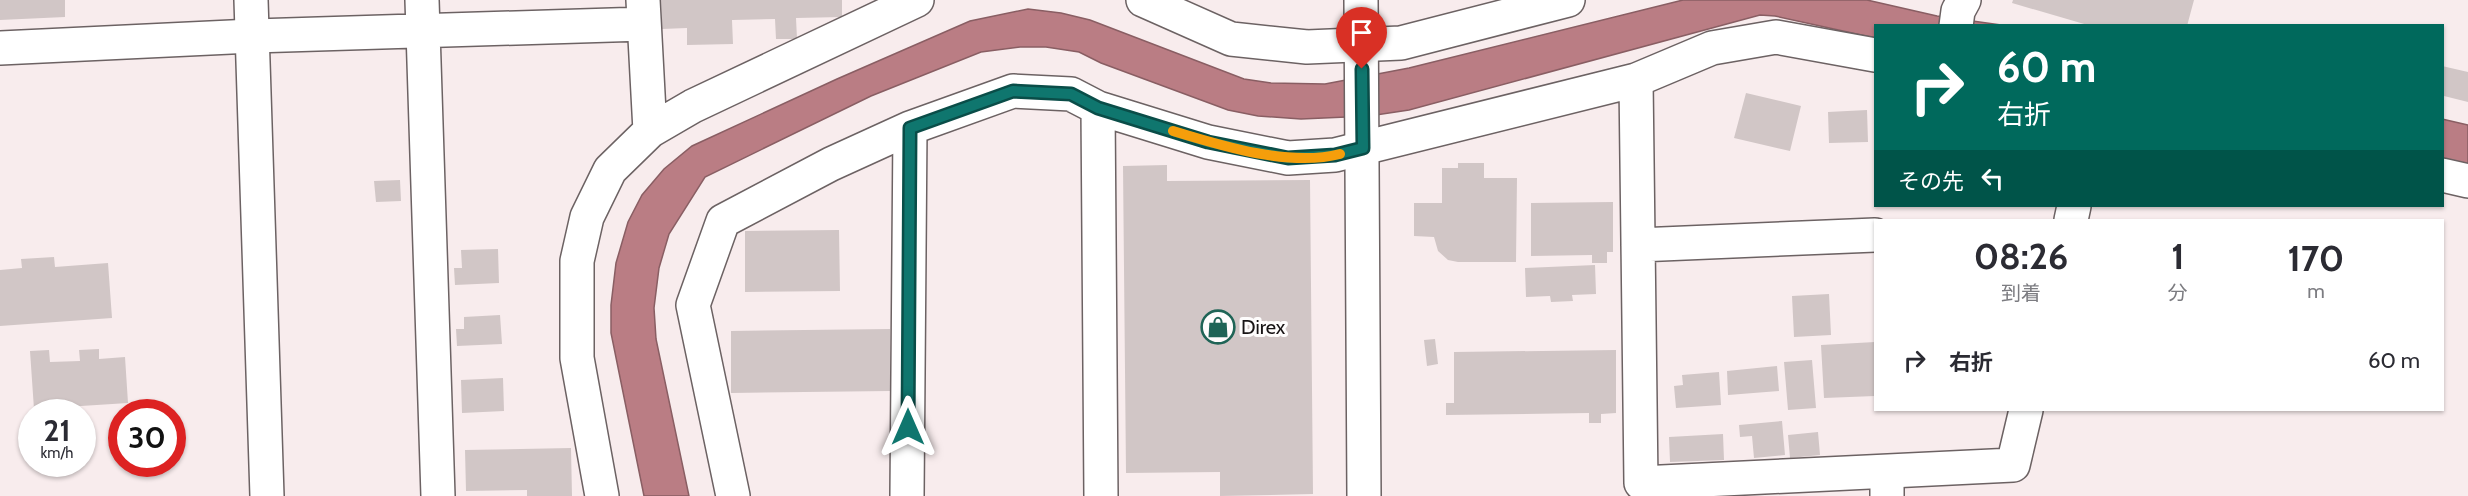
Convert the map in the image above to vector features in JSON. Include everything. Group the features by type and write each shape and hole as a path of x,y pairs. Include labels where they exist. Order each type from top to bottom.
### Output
{"street":[{"path":"251,0 267,496"},
{"path":"602,496 577,358 577,261 587,216 610,170 650,131 693,105 861,13 917,0"},
{"path":"1143,0 1231,39 1307,47 1361,56 1401,43 1568,0"},
{"path":"1361,0 1364,496"},
{"path":"0,48 252,36 422,16 644,12 650,131"},
{"path":"422,16 438,496"},
{"path":"733,496 693,305 723,221 831,164 910,128 1013,91 1071,94 1098,108 1208,142 1288,158 1335,155 1363,141 1636,81 1712,48 1776,37 1874,55"},
{"path":"1636,81 1641,483 1887,484 2013,465 2026,411"},
{"path":"1098,108 1101,496"},
{"path":"907,496 910,128"},
{"path":"2444,176 2468,181"},
{"path":"1638,244 1874,235"}],"shaded area":[{"path":"1683,0 1867,0 1937,16 1994,24 1874,24 1874,38 1775,16 1760,15 1409,110 1369,116 1301,119 1258,116 1228,110 1101,63 1079,52 1046,47 1020,47 981,52 871,96 705,177 669,234 659,268 654,308 656,339 689,496 644,496 611,333 611,305 616,263 628,222 642,195 664,169 692,146 970,21 1028,9 1061,13 1090,20 1244,79 1271,83 1325,84 1409,68"},
{"path":"2444,119 2468,125 2468,164 2444,159"}],"building":[{"path":"0,0 65,0 65,17 0,20"},
{"path":"661,0 842,0 842,17 796,18 797,39 776,39 775,19 732,20 733,44 687,45 687,28 662,29"},
{"path":"2013,0 2194,0 2188,24 2084,24 2012,3"},
{"path":"2444,66 2468,72 2468,102 2444,96"},
{"path":"1746,93 1801,106 1790,151 1734,138"},
{"path":"1867,110 1868,142 1829,143 1828,112"},
{"path":"1458,163 1484,163 1484,178 1517,178 1516,262 1448,260 1438,251 1434,237 1414,236 1414,203 1442,203 1442,168 1458,168"},
{"name":"Direx","path":"1167,165 1167,181 1310,180 1313,494 1220,496 1220,472 1126,473 1123,166"},
{"path":"400,180 401,201 376,202 374,181"},
{"path":"1613,202 1613,252 1607,252 1607,263 1592,263 1592,255 1531,256 1531,203"},
{"path":"839,230 840,291 745,292 745,231"},
{"path":"498,249 499,283 455,285 454,268 462,268 461,250"},
{"path":"54,257 55,267 108,263 112,318 0,326 0,270 22,268 21,259"},
{"path":"1595,265 1596,294 1572,295 1573,301 1551,302 1550,296 1526,297 1525,268"},
{"path":"1829,294 1831,335 1794,337 1792,296"},
{"path":"500,315 502,344 457,346 456,329 464,329 464,317"},
{"path":"890,329 890,391 731,393 731,331"},
{"path":"1435,339 1438,364 1427,366 1424,340"},
{"path":"1874,342 1874,396 1824,398 1821,345"},
{"path":"99,349 99,359 125,357 128,399 108,399 108,404 96,405 96,399 33,399 30,351 49,350 50,362 80,361 79,350"},
{"path":"1616,350 1616,413 1601,414 1601,423 1589,423 1589,413 1446,415 1446,403 1454,403 1454,352"},
{"path":"1812,360 1816,408 1788,410 1784,362"},
{"path":"1777,366 1779,391 1728,395 1727,371"},
{"path":"1719,372 1721,405 1676,408 1674,386 1683,385 1682,375"},
{"path":"503,378 504,411 462,413 461,380"},
{"path":"1782,421 1785,455 1754,458 1752,436 1740,437 1739,425"},
{"path":"1818,432 1820,455 1790,458 1788,435"},
{"path":"1723,434 1724,460 1670,462 1669,437"},
{"path":"571,448 572,496 527,496 527,490 466,491 465,450"}],"slow traffic":[{"path":"1173,131 1208,142 1288,158 1340,154"}],"place":[{"name":"Direx","path":"1218,327"}],"route":[{"path":"908,427 910,128 1013,91 1071,94 1098,108 1208,142 1288,158 1335,155 1363,148 1362,69"}]}
